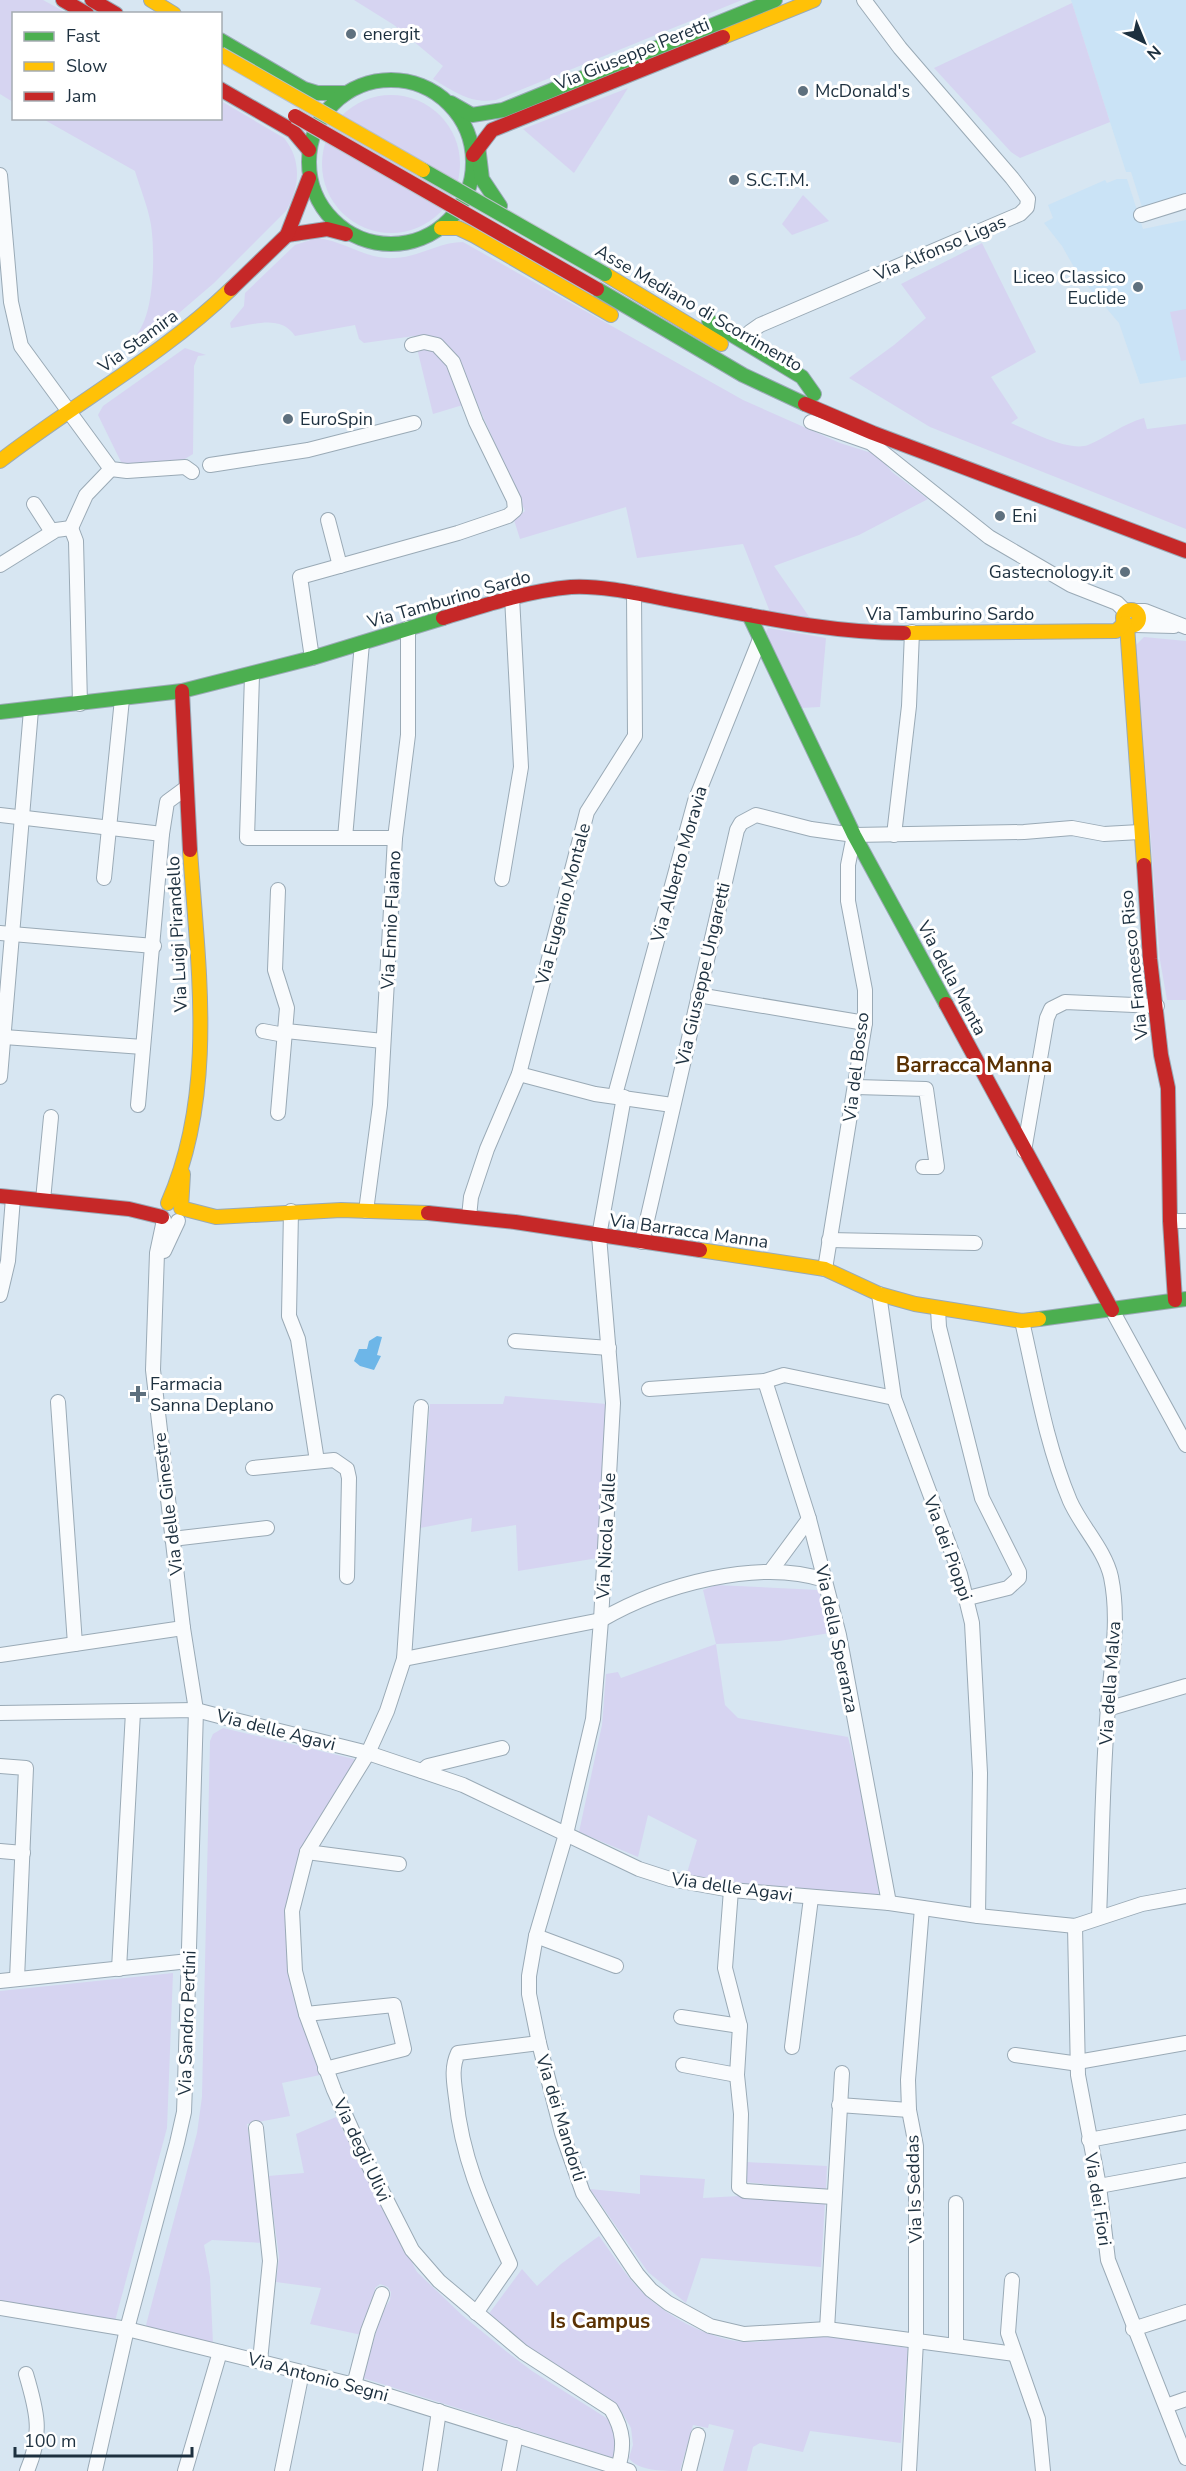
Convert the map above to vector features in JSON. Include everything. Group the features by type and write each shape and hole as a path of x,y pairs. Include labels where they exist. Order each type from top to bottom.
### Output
{"main road":[{"path":"63,0 84,12"},
{"path":"92,0 113,12"},
{"name":"Via Giuseppe Peretti","path":"444,99 472,115 503,110 775,0"},
{"name":"Via Giuseppe Peretti","path":"476,150 492,130 814,0"},
{"path":"147,8 165,12"},
{"path":"222,41 304,89 317,93 346,93"},
{"name":"Asse Mediano di Scorrimento","path":"222,55 605,274 757,364 814,394 844,405"},
{"path":"233,96 252,92 258,85 260,78 256,63"},
{"name":"Asse Mediano di Scorrimento","path":"222,74 743,375 846,422 1186,551"},
{"path":"353,236 333,222 323,208 309,178 309,150 313,132 324,114 346,93 370,82 396,80 421,85 444,99 458,114 476,150 481,182 500,206"},
{"path":"222,90 293,131 309,150"},
{"path":"287,235 327,229 375,244 398,245 421,239 441,228 458,210 469,189 476,150"},
{"name":"Via Stamira","path":"0,460 183,332 287,235 309,178"},
{"path":"469,189 745,341 802,377 814,394"},
{"path":"441,228 458,228 466,232 620,320"},
{"path":"699,366 811,422 846,422"},
{"path":"1013,470 1186,537"},
{"name":"Via Tamburino Sardo","path":"0,712 182,691 312,658 512,597 573,587 634,593 749,615 868,633 1116,631 1130,620"},
{"name":"Via della Menta","path":"749,615 854,835 1112,1310"},
{"name":"Via Francesco Riso","path":"1130,620 1140,832 1150,959 1161,1054 1168,1088 1170,1221 1181,1300"},
{"name":"Via Luigi Pirandello","path":"170,1212 183,1174 197,1094 201,995 186,788 182,691"},
{"path":"7,1197 170,1212"},
{"name":"Via Barracca Manna","path":"170,1212 216,1217 291,1211 366,1211 470,1217 825,1269 879,1294 938,1309 1022,1321 1181,1300"}],"street":[{"name":"Via Alfonso Ligas","path":"745,341 750,332 760,325 1020,214 1027,207 1028,199 1012,178 900,48 864,0"},
{"path":"0,175 11,302 21,346 111,469 127,471 185,467 192,472"},
{"path":"1141,214 1186,201"},
{"path":"312,658 300,577 458,533 508,516 515,510 514,500 472,413 453,362 437,345 424,342 412,345"},
{"path":"811,422 871,443 989,537 1071,585 1118,603 1130,620 1145,611 1185,627"},
{"path":"210,465 308,450 414,423"},
{"path":"80,704 75,541 71,528 86,495 111,469"},
{"path":"34,504 52,532"},
{"path":"328,520 340,566"},
{"path":"0,565 52,532 67,527 71,528"},
{"name":"Via Eugenio Montale","path":"470,1217 471,1197 487,1149 519,1074 587,812 635,736 634,593"},
{"path":"502,879 521,767 512,597"},
{"name":"Via Ennio Flaiano","path":"366,1211 380,1105 395,838 408,735 408,628"},
{"path":"894,835 909,706 912,632"},
{"name":"Via Alberto Moravia","path":"599,1236 619,1096 695,801 760,639"},
{"path":"345,838 362,643"},
{"path":"252,675 247,838 395,838"},
{"path":"104,878 122,699"},
{"path":"0,1077 4,1037 6,933 22,816 31,710"},
{"path":"138,1104 154,946 162,834 167,802 186,788"},
{"path":"0,815 162,834"},
{"name":"Via Giuseppe Ungaretti","path":"642,1242 698,994 737,830 741,823 756,815 811,829 854,835 1072,828 1104,834 1140,832"},
{"name":"Via del Bosso","path":"825,1269 865,1023 865,990 848,901 848,865 854,835"},
{"path":"848,865 865,856"},
{"path":"278,890 275,970 287,1008 278,1113"},
{"path":"6,933 154,946"},
{"path":"698,994 865,1023"},
{"path":"1024,1151 1047,1018 1051,1009 1065,1002 1157,1006"},
{"path":"263,1031 279,1034 286,1031 383,1041"},
{"path":"4,1037 143,1047"},
{"path":"519,1074 595,1094 672,1105"},
{"path":"856,1087 926,1089 937,1167 923,1167"},
{"path":"43,1200 51,1117"},
{"path":"0,1295 8,1261 7,1197"},
{"path":"291,1211 289,1316 298,1339 317,1461"},
{"name":"Via delle Ginestre","path":"170,1212 157,1253 159,1260 153,1370 183,1628 196,1710"},
{"path":"1170,1221 1186,1221"},
{"name":"Via Nicola Valle","path":"566,1834 593,1719 613,1403 599,1236"},
{"path":"829,1240 975,1243"},
{"name":"Via dei Pioppi","path":"879,1294 894,1398 968,1598 972,1623 980,1773 978,1916"},
{"path":"938,1309 939,1327 982,1498 1019,1572 1019,1578 1008,1588 968,1598"},
{"name":"Via della Menta","path":"1112,1310 1186,1445"},
{"name":"Via della Malva","path":"1022,1321 1046,1429 1059,1472 1081,1524 1110,1574 1116,1624 1107,1708 1099,1917"},
{"path":"515,1341 609,1348"},
{"path":"649,1389 765,1381 784,1376 894,1398"},
{"name":"Via della Speranza","path":"765,1381 809,1519 839,1635 889,1903"},
{"path":"58,1402 75,1644"},
{"name":"Via degli Ulivi","path":"421,1407 404,1659 387,1711 368,1752 307,1852 295,1895 291,1928 295,1971 306,2014 326,2069 361,2150 412,2250 439,2281 523,2352 611,2409 623,2438 622,2470"},
{"path":"253,1468 334,1460 347,1469 349,1478 347,1577"},
{"path":"770,1572 809,1519"},
{"path":"172,1539 267,1528"},
{"path":"404,1659 601,1620 626,1605 692,1581 770,1572 808,1575 825,1580"},
{"path":"0,1655 183,1628"},
{"path":"1107,1708 1186,1686"},
{"name":"Via delle Agavi","path":"0,1713 196,1710 368,1752 464,1785 639,1869 670,1879 731,1890 889,1903 978,1916 1075,1926 1142,1904 1186,1896"},
{"name":"Via Sandro Pertini","path":"95,2471 127,2330 184,2112 196,1710"},
{"path":"119,1969 133,1712"},
{"path":"422,1771 428,1766 502,1748"},
{"path":"0,1766 26,1768 17,1979"},
{"name":"Via dei Mandorli","path":"566,1834 536,1936 529,1985 539,2043 562,2133 584,2193 614,2240 651,2290 668,2303 724,2331 744,2334 827,2329 1015,2354"},
{"path":"0,1851 23,1853"},
{"path":"307,1852 399,1864"},
{"path":"731,1890 724,1968 740,2026 739,2187 745,2191 833,2197"},
{"path":"792,2047 811,1898"},
{"name":"Via Is Seddas","path":"909,2471 916,2341 916,2146 909,2110 908,2080 922,1908"},
{"name":"Via dei Fiori","path":"1075,1926 1077,2062 1089,2140 1099,2186 1108,2260 1186,2458"},
{"path":"536,1936 616,1966"},
{"path":"0,1981 189,1961"},
{"path":"306,2014 394,2005 404,2049 326,2069"},
{"path":"681,2017 740,2026"},
{"path":"476,2313 510,2264 469,2166 459,2128 453,2064 458,2053 539,2043"},
{"path":"1014,2055 1077,2062 1186,2043"},
{"path":"683,2065 738,2075"},
{"path":"827,2329 842,2073"},
{"path":"839,2105 909,2110"},
{"path":"1089,2140 1186,2122"},
{"path":"256,2128 270,2261 260,2361"},
{"path":"1099,2186 1186,2170"},
{"path":"956,2203 956,2346"},
{"path":"1011,2280 1008,2333 1038,2420 1043,2471"},
{"path":"354,2385 368,2331 382,2294"},
{"name":"Via Antonio Segni","path":"0,2308 127,2330 354,2385 622,2470"},
{"path":"1134,2329 1186,2312"},
{"path":"185,2471 220,2352"},
{"path":"282,2471 302,2372"},
{"path":"26,2374 38,2430 34,2454 27,2471"},
{"path":"1166,2406 1186,2399"},
{"path":"430,2471 439,2411"},
{"path":"509,2471 516,2435"},
{"path":"689,2471 698,2435"}],"shaded area":[{"path":"0,0 43,0 65,12 12,12 12,101 0,94"},
{"path":"354,0 742,0 496,100 487,101 470,99 433,79 443,66 394,25"},
{"path":"1071,0 1186,0 1186,193 1142,207 1131,172 1126,172"},
{"path":"1072,3 1110,122 1020,158 1011,152 934,68"},
{"path":"628,88 574,173 523,129"},
{"path":"391,95 418,100 430,106 440,115 449,125 455,137 460,164 455,191 449,203 440,213 430,222 418,228 391,233 364,228 352,222 342,213 333,203 327,191 322,164 327,137 333,125 342,115 352,106 364,100"},
{"path":"222,102 284,138 294,155 297,174 294,193 286,211 214,283 144,343 137,334 143,324 150,297 153,250 150,218 135,171 45,120 222,120"},
{"name":"Liceo Classico Euclide","path":"1117,179 1127,179 1143,229 1186,220 1186,377 1140,384 1119,323 1079,276 1062,246 1044,223 1053,218 1048,205 1105,180 1107,183"},
{"path":"803,195 829,221 792,235 782,224"},
{"path":"317,238 384,258 404,257 446,244 463,242 743,400 840,443 878,455 892,472 928,499 859,535 774,566 810,618 770,612 743,544 637,558 626,507 520,539 514,520 525,511 476,401 433,414 414,336 364,343 359,339 355,325 295,336 289,329 274,323 257,323 231,328 230,323 244,306 245,293 295,245"},
{"path":"982,243 1036,352 991,377 1018,418 1011,423 1049,440 1070,446 1088,445 1144,418 1147,429 1186,424 1186,529 930,427 849,378 926,318 901,284"},
{"path":"1186,309 1186,360 1181,361 1170,312"},
{"path":"185,348 206,355 198,356 194,366 193,454 175,465 123,466 98,415 103,406"},
{"path":"768,628 826,638 820,707 801,708 766,633"},
{"path":"1144,637 1186,641 1186,1000 1167,1000 1160,960 1136,645"},
{"path":"505,1396 607,1404 598,1558 518,1571 516,1525 471,1532 472,1518 420,1528 430,1404 503,1404"},
{"path":"716,1585 819,1590 830,1633 779,1641 716,1644 703,1590"},
{"path":"716,1644 725,1705 738,1718 848,1737 868,1817 879,1896 737,1884 686,1876 697,1840 648,1815 638,1857 579,1832 602,1725 606,1674 618,1672 621,1678"},
{"path":"223,1728 354,1759 356,1763 287,1913 310,2042 320,2075 282,2083 290,2116 247,2124 260,2201 264,2243 212,2240 204,2245 210,2277 213,2344 150,2329 146,2325 197,2133 202,2097 210,1741 213,1734"},
{"path":"173,1973 167,2128 115,2321 0,2304 0,1991"},
{"path":"336,2117 417,2272 462,2315 507,2352 532,2371 608,2419 614,2428 617,2455 614,2458 363,2378 381,2314 390,2300 391,2292 388,2287 380,2284 375,2288 374,2300 362,2335 310,2324 321,2288 276,2282 279,2257 268,2176 304,2173 296,2134"},
{"path":"746,2162 827,2166 826,2190 745,2182"},
{"path":"640,2175 705,2179 703,2198 739,2196 825,2203 821,2267 701,2258 686,2303 648,2272 590,2189 640,2194"},
{"path":"599,2236 626,2274 645,2295 681,2321 709,2334 752,2342 826,2336 908,2348 901,2443 810,2431 803,2452 760,2443 753,2447 747,2471 723,2471 734,2430 709,2424 708,2428 693,2425 680,2471 638,2466 629,2458 633,2445 631,2428 620,2409 531,2351 488,2315 522,2269 537,2286 561,2264"}],"water":[{"path":"377,1336 382,1337 377,1355 381,1356 374,1370 360,1366 354,1361 359,1349 367,1349 369,1341"}],"traffic: fast":[{"path":"451,103 472,115 503,110 775,0"},
{"path":"222,41 304,89 317,93 346,93"},
{"path":"391,80 407,81 422,86 449,104 467,131 472,146 473,162 472,178 467,193 449,220 422,238 407,243 391,244 375,243 360,238 333,220 315,193 310,178 309,162 310,146 315,131 333,104 360,86 375,81 391,80"},
{"path":"478,146 482,179 500,206"},
{"path":"423,170 605,274"},
{"path":"597,289 743,375 805,404"},
{"path":"709,321 802,377 814,394"},
{"path":"749,615 854,835 946,1004"},
{"path":"0,712 182,691 312,658 443,618"},
{"path":"1039,1319 1186,1299"}],"traffic: slow":[{"path":"151,0 171,12"},
{"path":"723,37 814,0"},
{"path":"222,55 423,170"},
{"path":"441,228 458,228 475,236 611,315"},
{"path":"605,274 721,344"},
{"path":"0,461 148,357 231,289"},
{"path":"1128,610 1134,610 1139,618 1137,624 1128,626 1123,621 1123,615 1128,610"},
{"path":"904,633 1116,631 1125,623"},
{"path":"1127,626 1144,865"},
{"path":"168,1203 183,1161 193,1118 199,1074 199,984 190,850"},
{"path":"183,1174 181,1208 216,1217 341,1210 428,1213"},
{"path":"700,1250 825,1269 879,1294 915,1304 1022,1321 1039,1319"}],"traffic: jam":[{"path":"63,0 84,12"},
{"path":"92,0 113,12"},
{"path":"473,155 492,130 723,37"},
{"path":"222,90 293,131 309,150"},
{"path":"295,116 597,289"},
{"path":"231,289 287,235 309,178"},
{"path":"287,235 327,229 346,234"},
{"path":"805,404 873,433 1186,551"},
{"path":"443,618 522,595 583,587 623,591 818,627 904,633"},
{"path":"182,691 190,850"},
{"path":"1144,865 1150,959 1161,1055 1168,1088 1170,1221 1175,1300"},
{"path":"946,1004 1112,1310"},
{"path":"0,1196 129,1209 162,1217"},
{"path":"428,1213 515,1222 700,1250"}],"place":[{"name":"energit","path":"351,34"},
{"name":"McDonald's","path":"803,91"},
{"name":"S.C.T.M.","path":"734,180"},
{"name":"Liceo Classico Euclide","path":"1138,287"},
{"name":"EuroSpin","path":"288,419"},
{"name":"Eni","path":"1000,516"},
{"name":"Gastecnology.it","path":"1125,572"},
{"name":"Farmacia Sanna Deplano","path":"138,1394"}],"district":[{"name":"Barracca Manna","path":"974,1065"},
{"name":"Is Campus","path":"600,2321"}]}
